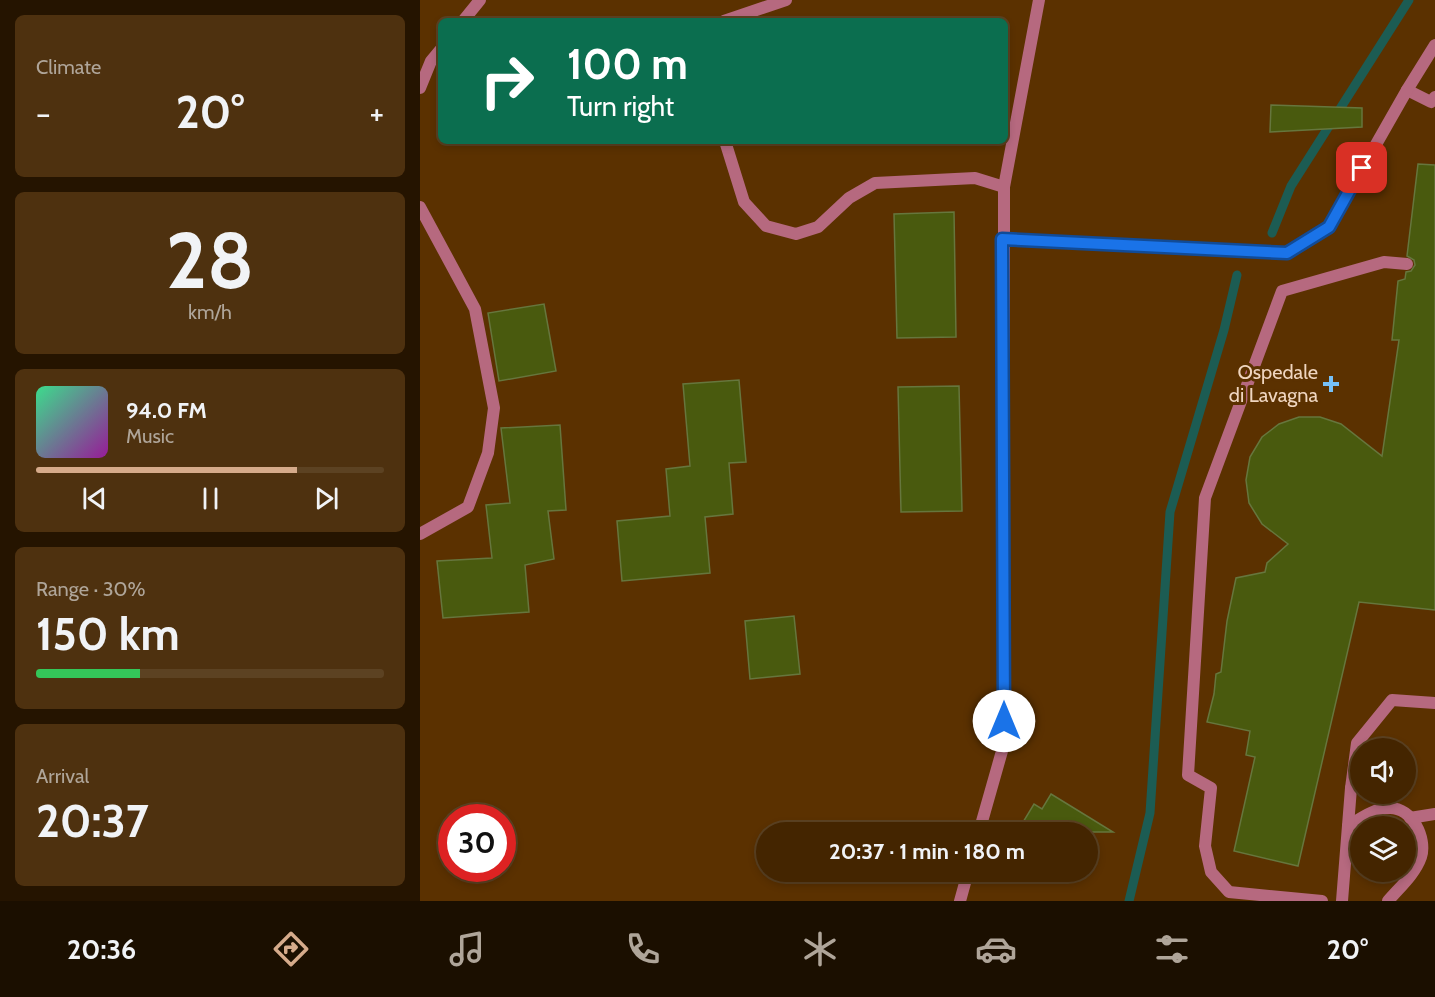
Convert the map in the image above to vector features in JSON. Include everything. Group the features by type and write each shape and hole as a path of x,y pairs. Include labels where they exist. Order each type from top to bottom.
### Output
{"street":[{"path":"465,18 480,0"},
{"path":"733,18 786,0"},
{"path":"982,822 1004,744 1002,239 1004,186 1039,0"},
{"path":"1002,239 1287,253 1329,227 1435,45"},
{"path":"420,88 431,61 438,53"},
{"path":"1407,90 1434,101"},
{"path":"726,144 744,202 766,226 796,234 818,227 849,198 875,183 975,178 1004,186"},
{"path":"420,207 475,309 494,408 488,453 468,507 420,534"},
{"path":"1322,901 1229,892 1211,872 1205,846 1211,788 1188,775 1205,498 1282,291 1384,261 1407,264"},
{"path":"1342,901 1357,743 1392,700 1435,703"},
{"path":"1367,816 1378,810 1393,808 1408,816"},
{"path":"1416,817 1435,814"},
{"path":"1416,826 1423,841 1416,867"},
{"path":"960,901 965,882"},
{"path":"1388,901 1405,882"}],"building":[{"path":"1271,105 1362,108 1362,127 1270,132"},
{"path":"1418,164 1435,165 1435,610 1359,602 1298,866 1234,851 1255,757 1246,755 1250,731 1207,722 1216,674 1221,672 1227,621 1236,578 1265,572 1267,563 1288,544 1262,524 1249,503 1246,480 1250,457 1262,437 1279,424 1299,417 1320,417 1341,424 1382,456 1399,340 1392,340 1398,281 1405,279 1406,272 1411,271 1415,265 1414,260 1407,256"},
{"path":"954,212 956,337 897,338 894,214"},
{"path":"544,304 556,371 499,381 488,313"},
{"path":"739,380 746,462 729,463 733,514 705,517 710,573 622,581 617,521 670,516 666,469 690,466 683,384"},
{"path":"959,386 962,511 901,512 898,387"},
{"path":"560,425 566,510 548,511 554,559 525,565 529,612 443,618 437,561 492,558 486,505 510,503 501,428"},
{"path":"794,616 800,674 750,679 745,621"},
{"path":"1051,794 1097,822 1023,822 1034,804 1042,809"},
{"path":"1098,823 1113,832 1098,832"}],"waterway":[{"path":"1272,233 1291,186 1409,0"},
{"path":"1129,901 1150,813 1170,512 1224,330 1237,275"}],"place":[{"name":"Ospedale di Lavagna","path":"1331,384"}],"route":[{"path":"1004,721 1002,239 1287,253 1329,227 1362,168"}]}
